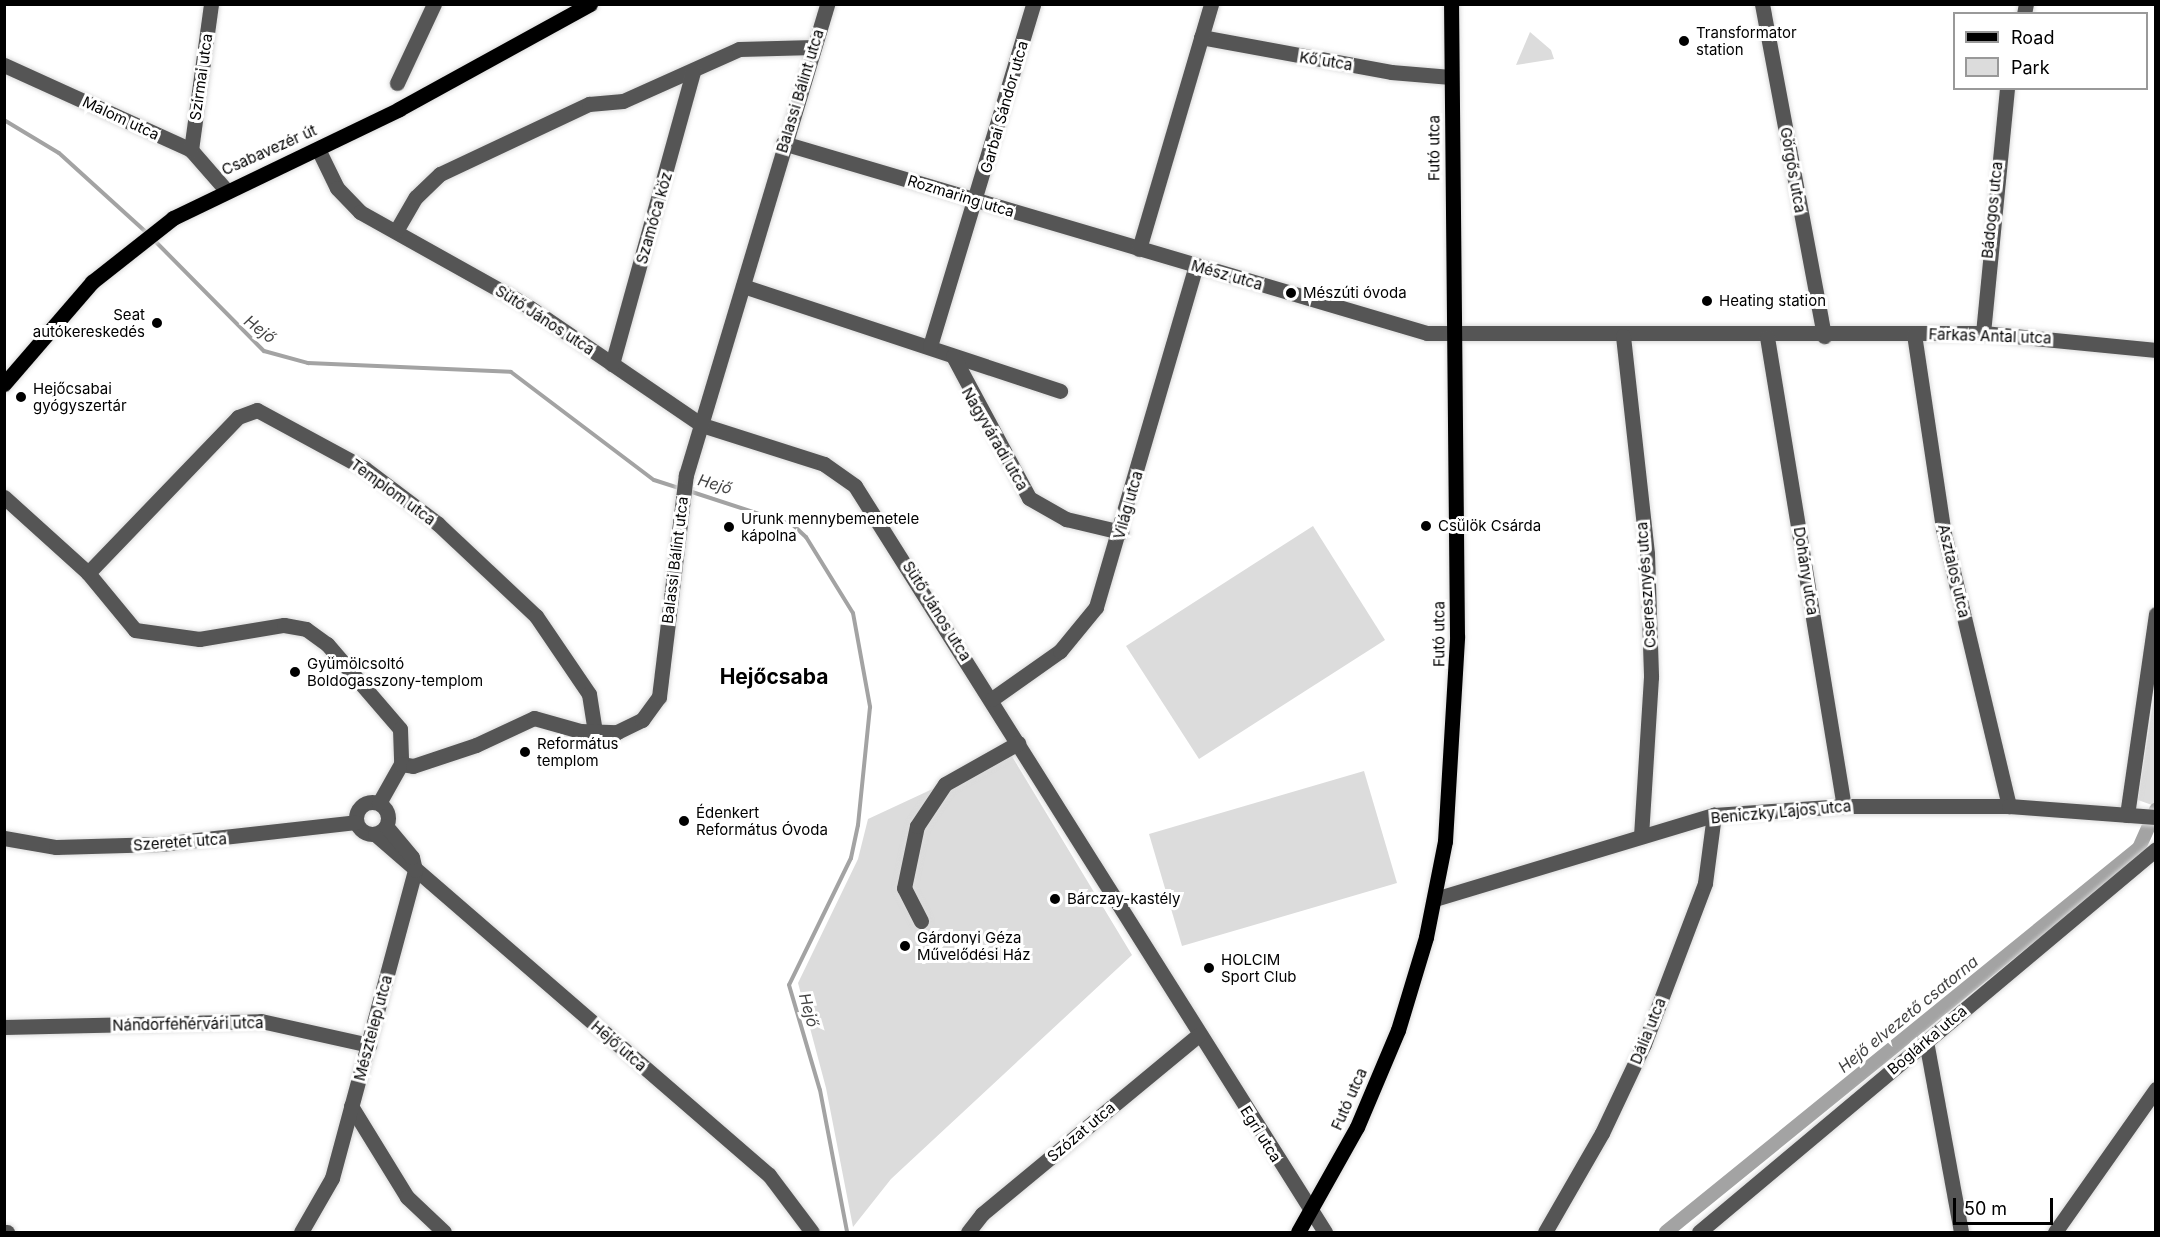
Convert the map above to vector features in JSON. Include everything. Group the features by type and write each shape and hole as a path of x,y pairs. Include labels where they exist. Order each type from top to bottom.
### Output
{"main road":[{"name":"Csabavezér út","path":"4,384 92,282 158,229 225,189 318,149 590,4"},
{"name":"Futó utca","path":"1298,1233 1390,1050 1435,899 1456,728 1451,4"}],"street":[{"name":"Szirmai utca","path":"191,150 211,4"},
{"path":"397,83 434,4"},
{"name":"Balassi Bálint utca","path":"401,764 413,766 476,745 534,717 595,733 630,727 659,697 686,475 783,143 827,4"},
{"name":"Garbai Sándor utca","path":"930,346 977,201 1033,4"},
{"path":"1139,249 1211,4"},
{"name":"Görgős utca","path":"1762,4 1824,336"},
{"name":"Kő utca","path":"1201,37 1391,72 1451,77"},
{"path":"396,231 416,197 440,174 589,104 623,102 739,49 814,47"},
{"name":"Malom utca","path":"4,65 191,150 225,189"},
{"name":"Szamóca köz","path":"612,364 693,70"},
{"name":"Bádogos utca","path":"1983,333 2007,90"},
{"name":"Rozmaring utca","path":"783,143 1139,249"},
{"name":"Sütő János utca","path":"318,149 345,200 523,303 702,425 824,464 855,486 992,699 1198,1035"},
{"name":"Mész utca","path":"1139,249 1427,333 1623,336"},
{"name":"Világ utca","path":"992,699 1060,651 1087,623 1120,532 1196,266"},
{"name":"Nagyváradi utca","path":"742,286 930,346 953,356 1060,391"},
{"name":"Farkas Antal utca","path":"1623,336 1767,337 1983,333 2156,350"},
{"name":"Asztalos utca","path":"1914,334 1943,529 2009,806"},
{"name":"Cseresznyés utca","path":"1623,336 1647,565 1651,677 1641,834"},
{"name":"Dohány utca","path":"1767,337 1844,806"},
{"name":"Nagyváradi utca","path":"953,356 1029,498 1066,519 1120,532"},
{"name":"Templom utca","path":"88,573 238,417 257,410 364,468 438,524 528,609 589,694 595,733"},
{"path":"4,497 88,573 135,630 165,638 199,639 284,625 306,629 327,644 400,729 401,764 379,803"},
{"path":"2133,816 2156,614"},
{"path":"921,921 904,888 917,826 945,784 1018,743"},
{"path":"379,803 387,812 380,830 362,831 356,822 362,805 379,803"},
{"name":"Beniczky Lajos utca","path":"1435,899 1641,834 1714,815 1844,806 2009,806 2156,817"},
{"name":"Dália utca","path":"1545,1233 1602,1133 1644,1044 1706,883 1714,815"},
{"name":"Szeretet utca","path":"4,838 56,847 160,844 356,822"},
{"name":"Hejő utca","path":"380,830 415,870 769,1175 812,1233"},
{"name":"Boglárka utca","path":"1699,1233 1717,1227 1926,1041 2156,849"},
{"name":"Mésztelep utca","path":"302,1233 332,1178 415,870"},
{"name":"Nándorfehérvári utca","path":"4,1028 261,1021 369,1045"},
{"name":"Egri utca","path":"1198,1035 1310,1213 1325,1233"},
{"name":"Szózat utca","path":"968,1233 982,1214 1198,1035"},
{"path":"1926,1041 1961,1233"},
{"path":"2055,1233 2156,1089"},
{"path":"351,1106 407,1197 444,1233"}],"green space":[{"path":"1530,32 1551,50 1554,59 1516,65"},
{"path":"1313,526 1385,640 1199,759 1126,646"},
{"path":"2155,690 2156,802 2152,805 2138,800"},
{"path":"1010,753 1132,955 891,1179 853,1227 826,1088 798,983 858,859 868,819"},
{"path":"1364,771 1397,883 1182,946 1149,834"}],"waterway":[{"name":"Hejő","path":"4,120 59,153 147,233"},
{"name":"Hejő","path":"152,238 264,351 308,363 511,372 654,480 682,489"},
{"name":"Hejő","path":"689,491 793,525 806,537 853,613 870,707 858,825 851,858 789,985 820,1090 847,1232"},
{"name":"Hejő elvezető csatorna","path":"1666,1232 2139,848 2156,810"}],"place":[{"name":"Transformator station","path":"1684,41"},
{"name":"Mészúti óvoda","path":"1291,293"},
{"name":"Heating station","path":"1707,301"},
{"name":"Seat autókereskedés","path":"157,323"},
{"name":"Hejőcsabai gyógyszertár","path":"21,397"},
{"name":"Csülök Csárda","path":"1426,526"},
{"name":"Urunk mennybemenetele kápolna","path":"729,527"},
{"name":"Gyümölcsoltó Boldogasszony-templom","path":"295,672"},
{"name":"Református templom","path":"525,752"},
{"name":"Édenkert Református Óvoda","path":"684,821"},
{"name":"Bárczay-kastély","path":"1055,899"},
{"name":"Gárdonyi Géza Művelődési Ház","path":"905,946"},
{"name":"HOLCIM Sport Club","path":"1209,968"}],"district":[{"name":"Hejőcsaba","path":"774,677"}]}
